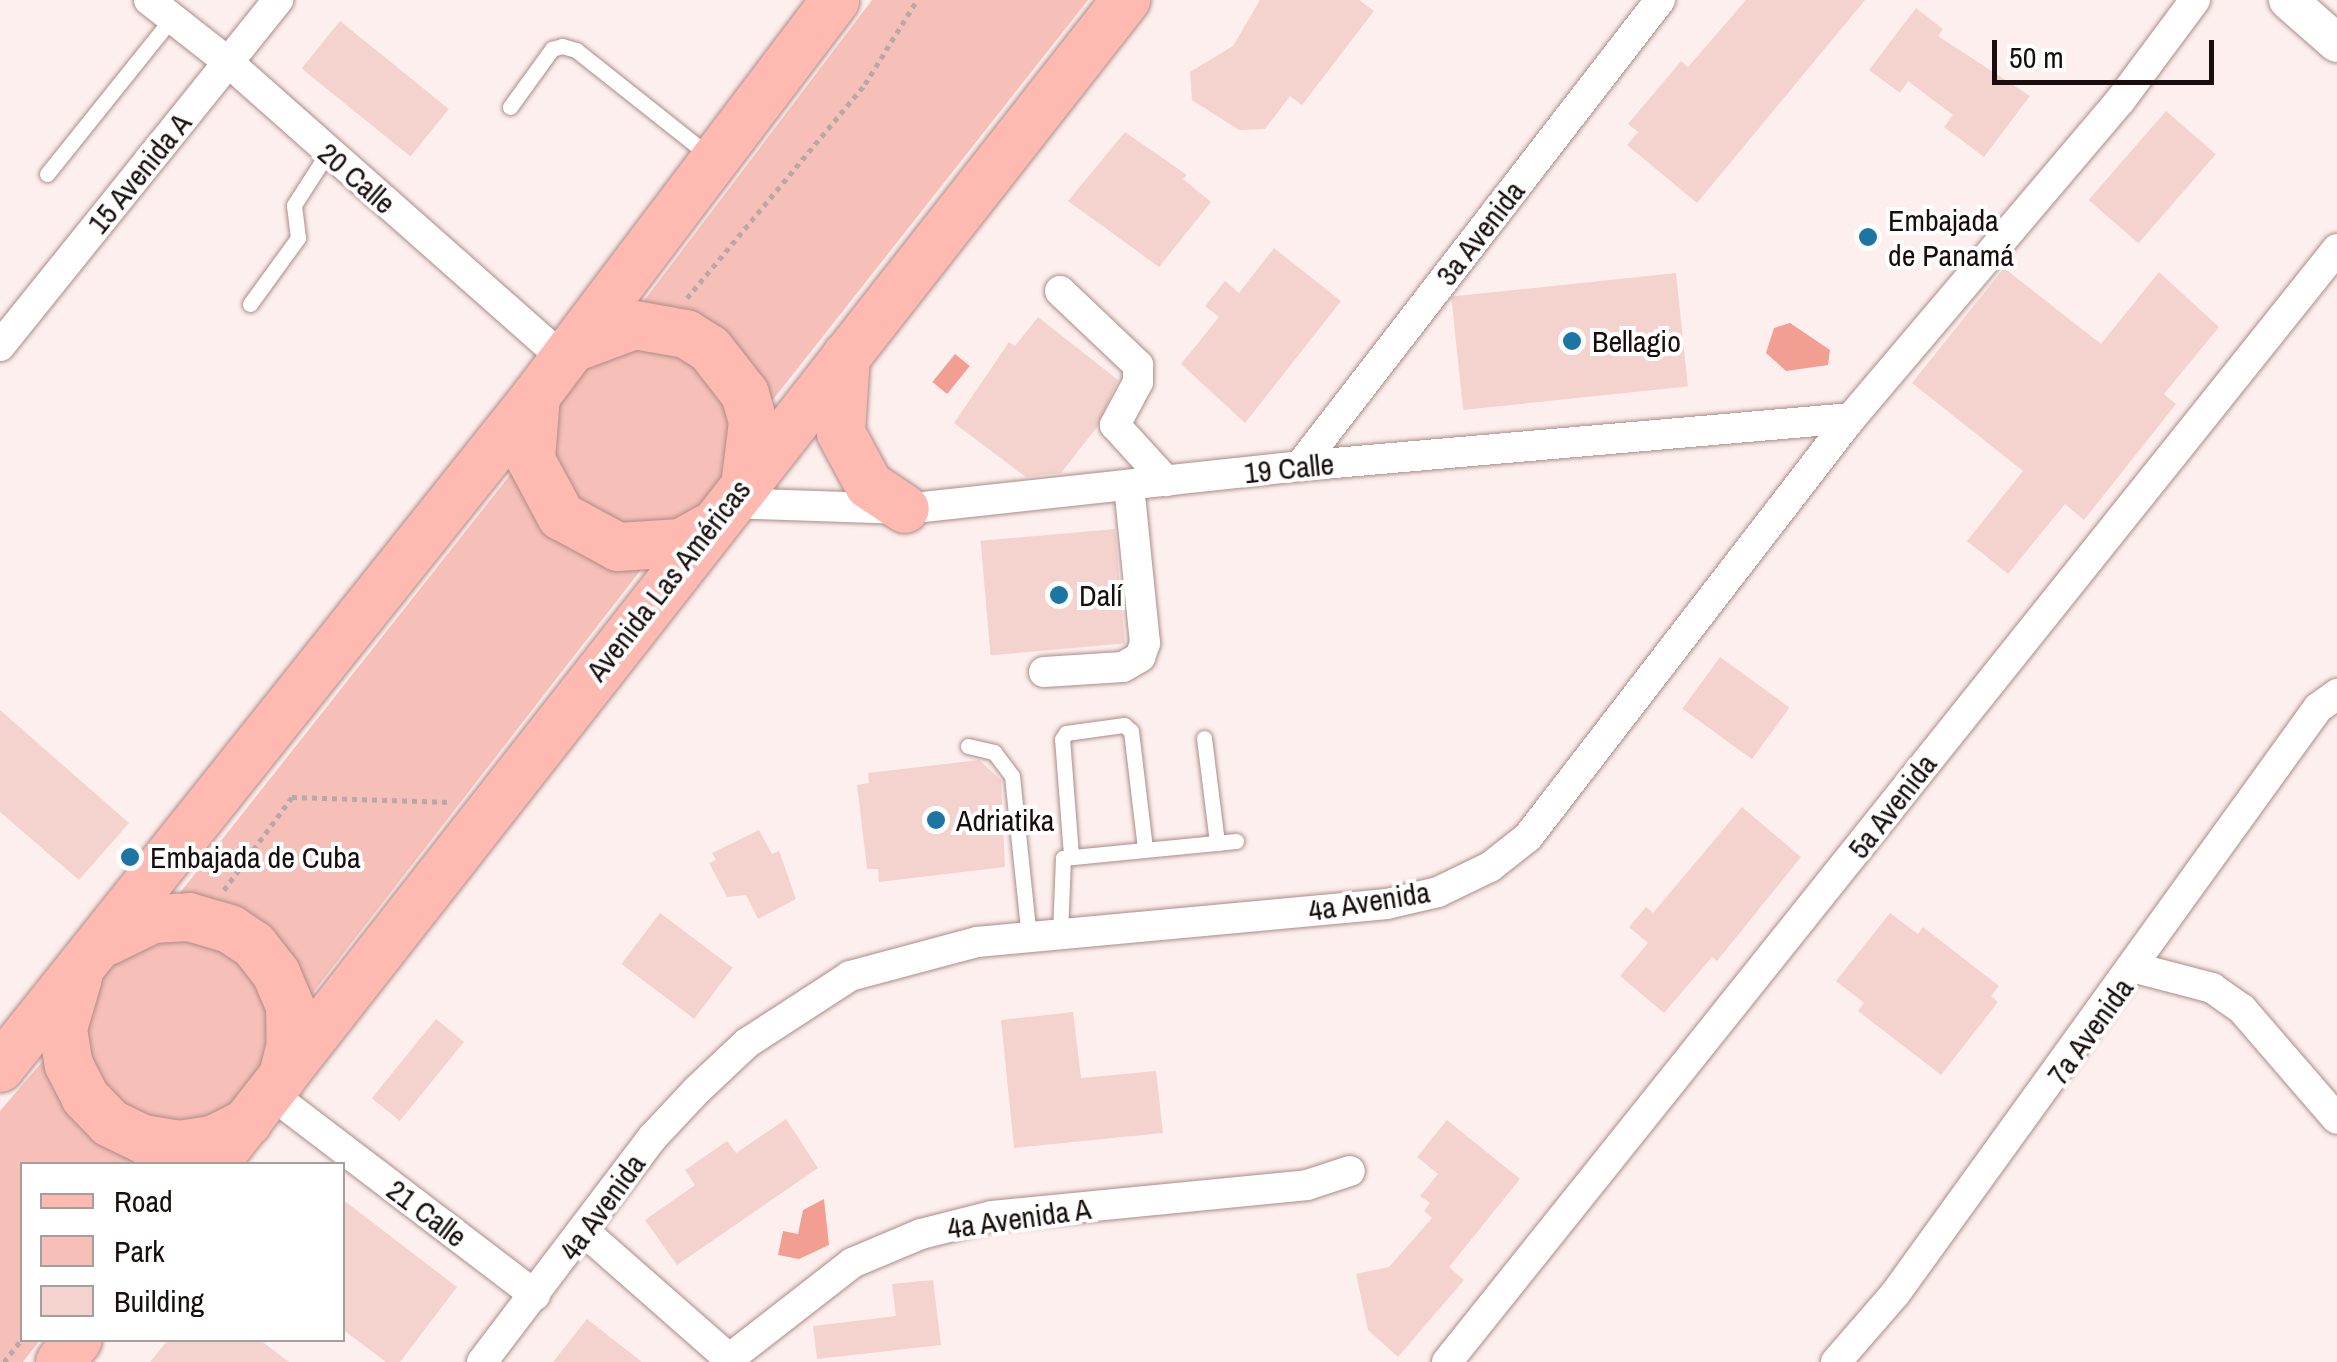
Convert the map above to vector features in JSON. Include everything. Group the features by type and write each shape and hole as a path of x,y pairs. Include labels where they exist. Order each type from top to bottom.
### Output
{"main road":[{"path":"0,1068 557,368 835,0"},
{"name":"Avenida Las Américas","path":"216,1162 727,503 1126,0"},
{"path":"658,326 710,349 745,394 753,436 727,503 650,549 618,547 574,526 542,490 530,460 557,368 612,328 658,326"},
{"path":"846,356 841,433 869,485 904,509"},
{"path":"153,919 202,919 254,945 276,973 291,1025 267,1099 215,1138 179,1145 143,1139 110,1122 85,1097 69,1065 63,1029 70,994 94,954 153,919"},
{"path":"60,1362 76,1342"}],"street":[{"name":"15 Avenida A","path":"0,346 278,0"},
{"name":"3a Avenida","path":"1300,466 1660,0"},
{"name":"4a Avenida","path":"482,1362 586,1233 653,1137 696,1092 803,1003 850,976 907,956 1029,937 1387,904 1438,892 1490,867 1528,838 1851,418 2120,101 2195,0"},
{"path":"2288,0 2337,42"},
{"name":"20 Calle","path":"161,9 228,62 328,152 557,368"},
{"name":"5a Avenida","path":"1447,1362 2337,249"},
{"path":"1060,291 1138,365 1138,382 1115,425 1166,481"},
{"name":"19 Calle","path":"727,503 904,509 1300,466 1851,418"},
{"path":"1044,672 1122,667 1140,657 1141,586 1129,485"},
{"name":"7a Avenida","path":"1836,1362 1895,1294 2136,968 2318,708 2337,694"},
{"path":"2136,968 2212,988 2242,1010 2337,1119"},
{"name":"21 Calle","path":"267,1099 535,1295"},
{"name":"4a Avenida A","path":"729,1360 852,1264 921,1234 992,1216 1308,1185 1350,1171"},
{"path":"586,1233 729,1360"}],"lane":[{"path":"47,174 161,9"},
{"path":"510,107 552,50 576,50 714,160"},
{"path":"250,304 298,238 294,205 328,152"},
{"path":"1071,856 1062,740 1066,733 1124,725 1131,731 1145,848"},
{"path":"1204,738 1217,843"},
{"path":"968,746 994,752 1012,776 1029,937"},
{"path":"1060,935 1059,865 1071,856 1236,841"}],"path":[{"path":"658,326 710,276 865,84 917,0"},
{"path":"202,919 292,798 452,802 464,787"},
{"path":"4,1362 20,1342"}],"green space":[{"path":"872,0 1088,0 768,406 640,306"},
{"path":"604,347 680,347 734,400 722,498 656,536 582,516 544,451 563,378"},
{"path":"514,470 525,500 548,529 643,567 308,999 175,899"},
{"path":"179,938 214,945 244,965 264,995 271,1030 264,1065 244,1095 214,1115 179,1122 144,1115 114,1095 94,1065 87,1030 94,995 114,965 144,945"},
{"path":"48,1055 175,1162 20,1162 20,1342 38,1342 23,1362 0,1362 0,1111"}],"shaded area":[{"path":"1790,323 1830,350 1828,365 1786,371 1766,353 1774,328"},
{"path":"955,354 970,366 947,394 932,382"},
{"path":"824,1199 829,1245 799,1259 778,1255 783,1231 798,1234 803,1210"}],"building":[{"path":"1260,0 1359,0 1374,11 1302,105 1290,96 1265,129 1239,130 1192,100 1190,72 1233,46"},
{"path":"1746,0 1865,0 1697,203 1627,145 1638,132 1628,124 1681,61 1688,67"},
{"path":"1916,8 1943,29 1938,36 2030,96 1984,157 1944,127 1953,115 1908,81 1900,93 1869,70"},
{"path":"340,21 449,109 410,157 302,68"},
{"path":"2166,111 2216,154 2138,243 2089,200"},
{"path":"1125,132 1187,175 1183,179 1211,202 1159,267 1068,201"},
{"path":"1274,248 1341,301 1245,423 1181,364 1219,317 1205,306 1225,281 1239,293"},
{"path":"2004,268 2101,344 2159,272 2219,327 2164,394 2176,404 2084,520 2065,504 2008,574 1967,541 2023,471 1912,383"},
{"name":"Bellagio","path":"1676,273 1688,386 1463,410 1451,297"},
{"path":"1038,317 1118,380 1097,427 1061,473 1026,477 954,423 1009,342 1015,346"},
{"name":"Dalí","path":"1115,529 1125,644 991,655 981,541"},
{"path":"1720,657 1790,708 1752,759 1682,709"},
{"path":"0,710 129,823 79,880 0,812"},
{"name":"Adriatika","path":"979,760 1001,780 1005,867 879,882 878,869 867,869 857,785 869,783 868,773"},
{"path":"1742,807 1801,857 1717,961 1712,957 1664,1013 1620,976 1648,943 1629,927 1646,907 1653,913"},
{"path":"759,830 772,854 779,851 796,899 758,919 746,895 727,897 709,863 716,860 712,853"},
{"path":"660,913 733,968 694,1019 621,964"},
{"path":"1890,913 1918,934 1923,927 1999,986 1991,996 1998,1002 1941,1075 1858,1011 1864,1003 1836,981"},
{"path":"1073,1012 1081,1078 1156,1071 1163,1133 1014,1148 1001,1020"},
{"path":"436,1019 464,1042 400,1121 372,1098"},
{"path":"786,1119 818,1168 677,1265 645,1220 695,1185 685,1170 727,1141 736,1153"},
{"path":"1447,1120 1520,1179 1449,1267 1464,1280 1398,1357 1368,1330 1356,1274 1389,1267 1432,1218 1424,1211 1430,1203 1420,1196 1438,1174 1417,1157"},
{"path":"345,1201 457,1287 400,1362 386,1362 345,1331"},
{"path":"933,1280 941,1345 817,1359 813,1326 896,1316 892,1284"},
{"path":"587,1319 642,1362 553,1362"},
{"path":"166,1342 263,1342 289,1362 150,1362"}],"place":[{"name":"Embajada de Panamá","path":"1868,237"},
{"name":"Bellagio","path":"1572,341"},
{"name":"Dalí","path":"1059,595"},
{"name":"Adriatika","path":"936,820"},
{"name":"Embajada de Cuba","path":"130,857"}]}
